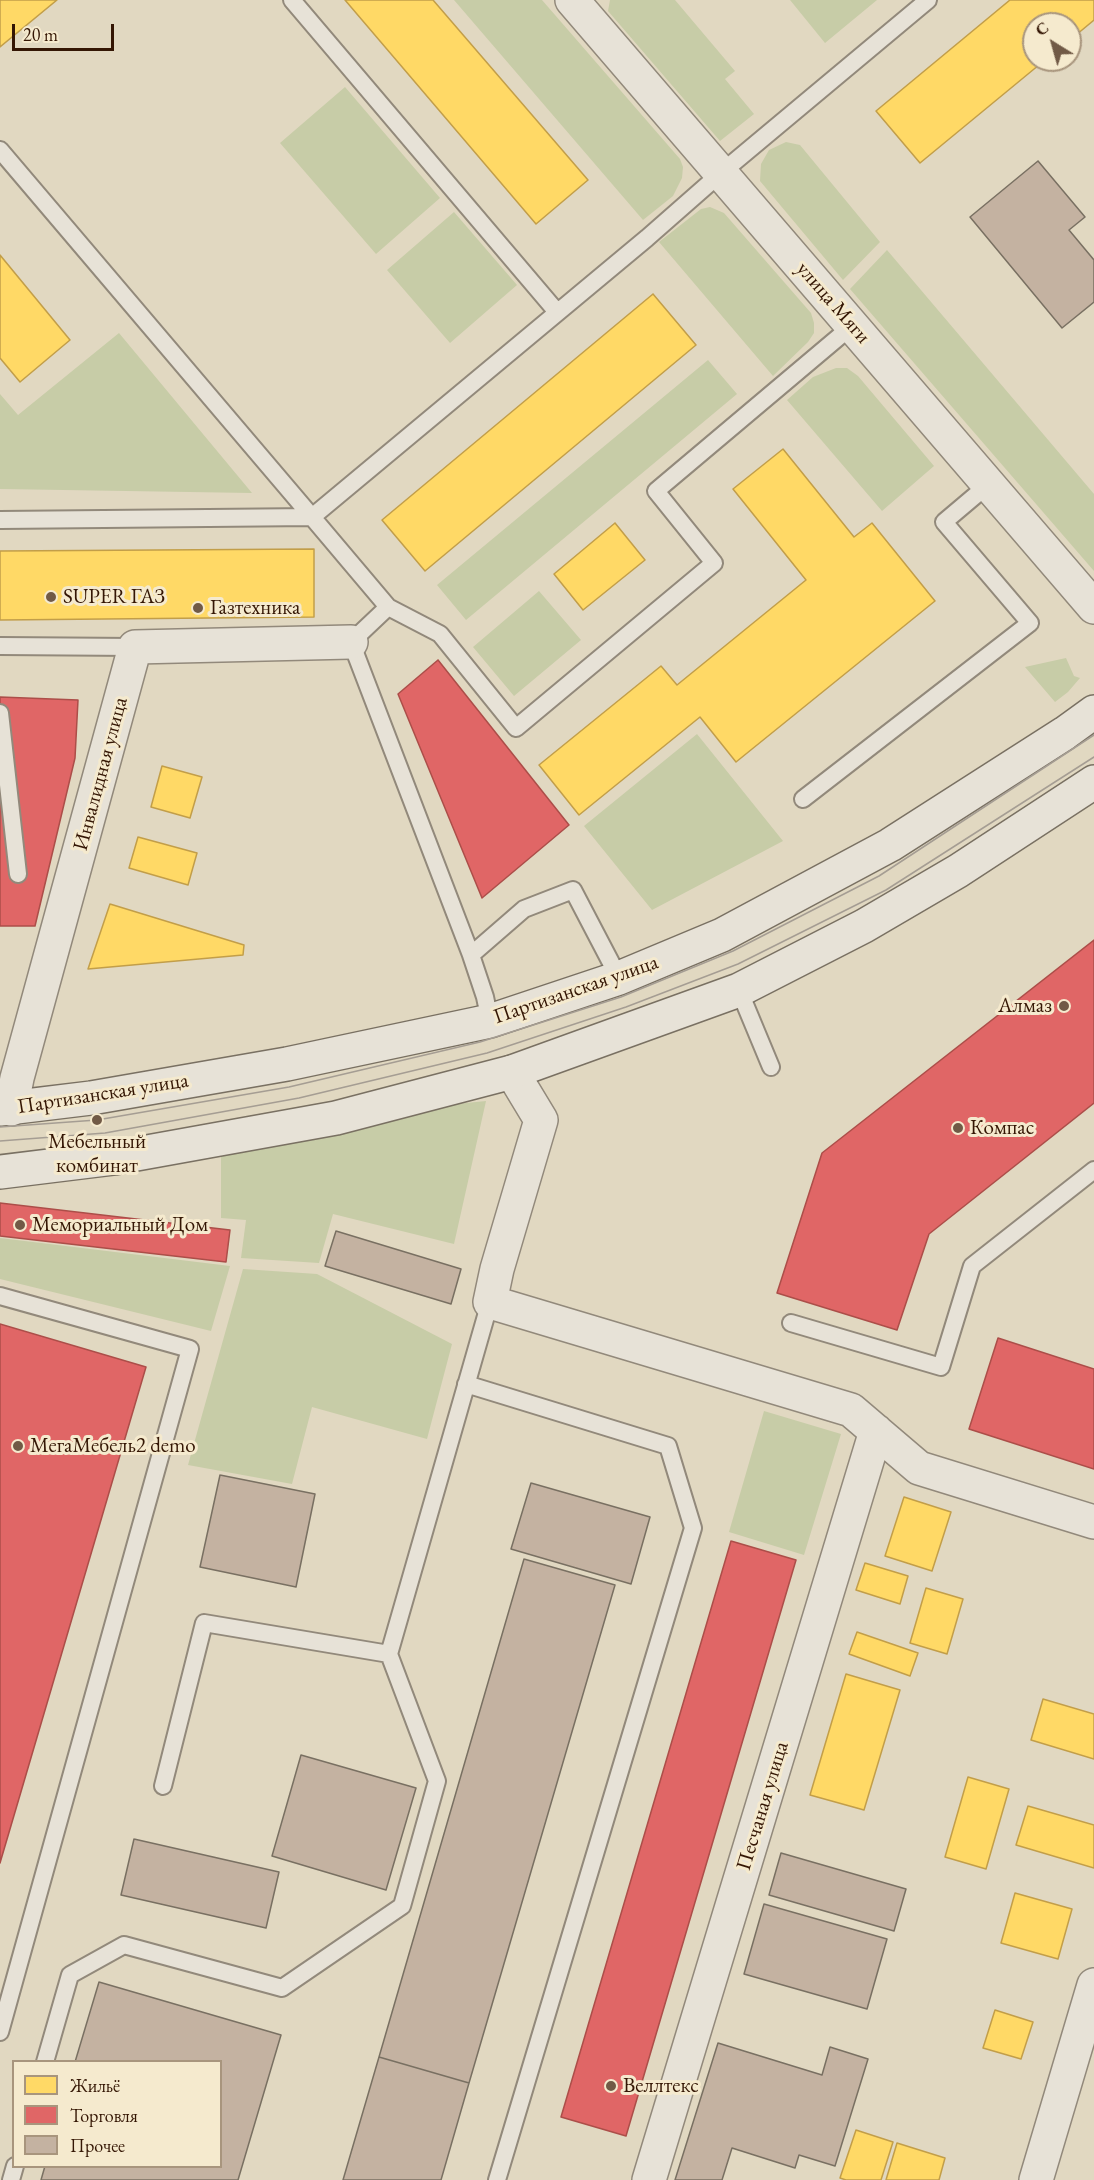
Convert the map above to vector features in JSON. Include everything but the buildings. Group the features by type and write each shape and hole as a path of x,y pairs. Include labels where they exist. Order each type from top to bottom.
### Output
{"street":[{"name":"улица Мяги","path":"578,2 721,174 1094,607"},
{"path":"135,647 351,642"},
{"name":"Инвалидная улица","path":"5,1109 20,1067 135,647"},
{"name":"Партизанская улица","path":"5,1109 91,1098 287,1064 490,1021 618,978 722,935 890,845 1094,712"},
{"path":"0,1172 114,1158 336,1118 512,1072 740,990 874,921 958,871 1094,782"},
{"path":"512,1072 541,1120 497,1269 490,1302 851,1410 919,1468 1094,1522"},
{"name":"Песчаная улица","path":"649,2180 876,1431"},
{"path":"1036,2180 1094,1985"}],"lane":[{"path":"292,0 557,312"},
{"path":"0,520 312,517 928,0"},
{"path":"0,150 388,607 440,634 516,728 714,563 656,492 853,326"},
{"path":"803,799 1030,623 944,522 989,484"},
{"path":"388,607 351,642 471,955 485,997 490,1021"},
{"path":"0,646 135,647"},
{"path":"0,713 18,874"},
{"path":"471,955 524,909 573,890 618,978"},
{"path":"740,990 771,1067"},
{"path":"791,1323 941,1367 972,1266 1094,1170"},
{"path":"0,1296 190,1349 0,2032"},
{"path":"45,2060 70,1975 124,1945 282,1988 402,1906 437,1781 389,1654 490,1302"},
{"path":"466,1384 668,1446 693,1528 497,2180"},
{"path":"163,1786 204,1623 389,1654"}],"green space":[{"path":"454,0 542,0 680,159 683,167 682,178 673,196 643,220"},
{"path":"610,0 675,0 735,71 725,79 754,114 720,141 608,11"},
{"path":"790,0 877,0 825,43"},
{"path":"345,87 440,198 376,254 280,143"},
{"path":"786,142 800,145 880,242 843,280 760,181 761,164 769,150"},
{"path":"710,207 724,213 811,313 814,333 808,342 773,376 659,242 701,209"},
{"path":"454,212 517,285 450,343 387,270"},
{"path":"887,250 1094,494 1094,571 850,289"},
{"path":"119,333 252,493 0,489 0,394 18,415"},
{"path":"708,360 737,394 466,620 437,585"},
{"path":"836,368 847,368 858,376 934,466 882,511 787,400 813,377"},
{"path":"539,591 581,640 514,696 473,647"},
{"path":"1066,658 1074,676 1080,678 1055,702 1025,667"},
{"path":"697,734 783,841 652,910 584,826"},
{"path":"486,1101 454,1244 333,1214 319,1263 241,1258 246,1220 221,1218 221,1152 367,1113"},
{"path":"0,1238 230,1266 211,1331 0,1279"},
{"path":"243,1269 317,1274 452,1344 427,1439 312,1407 292,1484 188,1465"},
{"path":"764,1411 841,1434 804,1555 729,1532"}],"tram line":[{"path":"0,1127 97,1120 289,1087 480,1042 621,997 733,951 879,876 1094,735"},
{"path":"0,1141 105,1133 299,1098 487,1053 626,1007 738,964 886,890 1094,757"}],"place":[{"name":"SUPER ГАЗ","path":"51,597"},
{"name":"Газтехника","path":"198,608"},
{"name":"Алмаз","path":"1064,1006"},
{"name":"Мебельный комбинат","path":"97,1120"},
{"name":"Компас","path":"958,1128"},
{"name":"Мемориальный Дом","path":"20,1225"},
{"name":"МегаМебель2 demo","path":"18,1446"},
{"name":"Веллтекс","path":"611,2086"}]}
